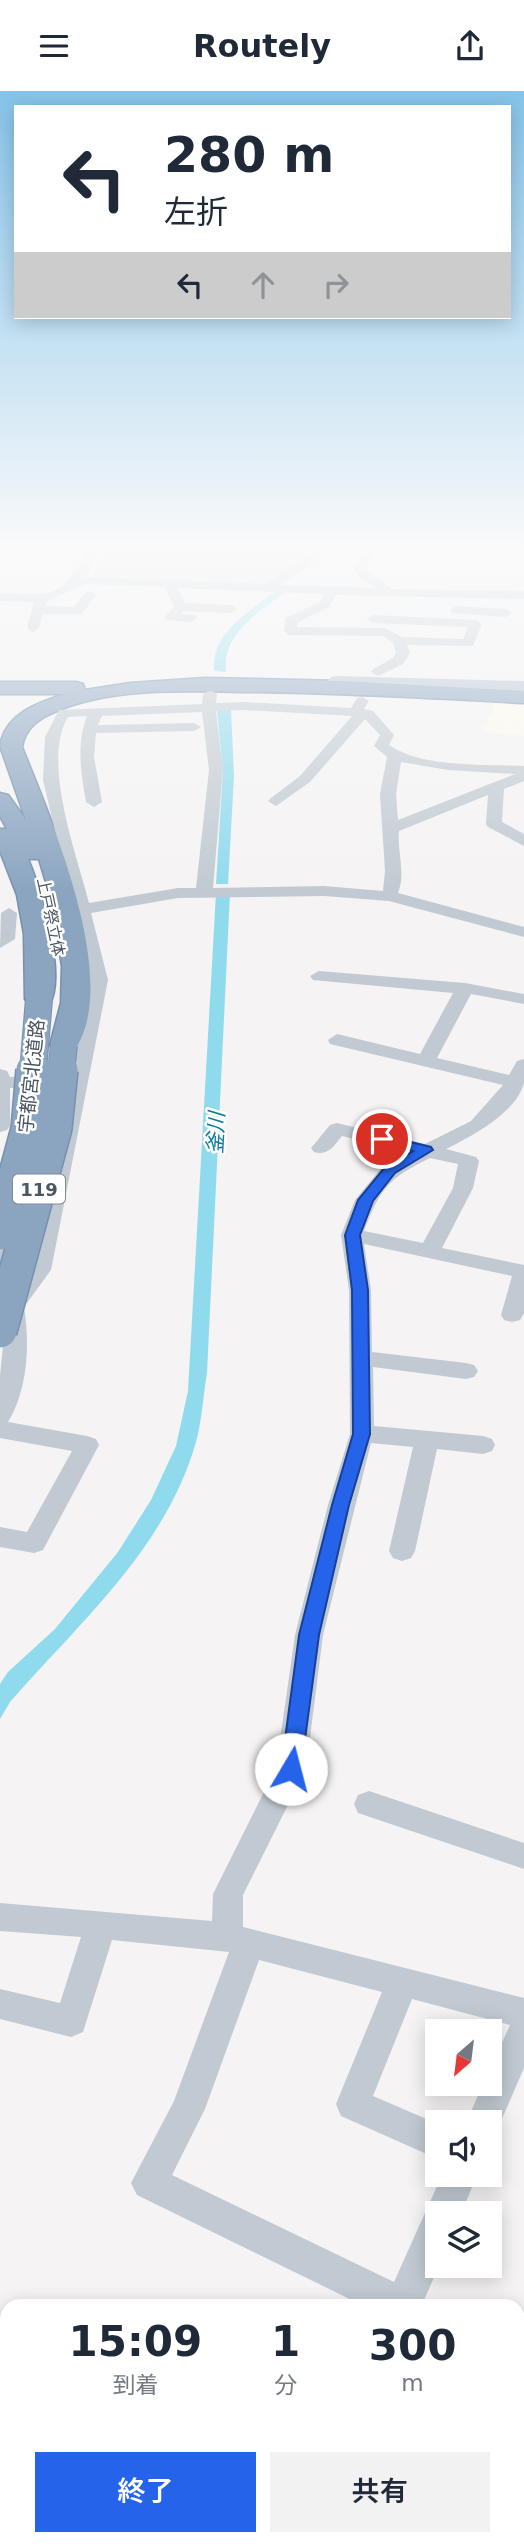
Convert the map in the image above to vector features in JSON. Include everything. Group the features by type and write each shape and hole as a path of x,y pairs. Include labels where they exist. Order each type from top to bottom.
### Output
{"highway":[{"name":"119","path":"0,680 207,684"},
{"name":"119","path":"0,688 265,682 524,694"},
{"name":"119","path":"341,684 524,683"},
{"name":"119","path":"24,868 29,795 11,747 13,733 24,719 56,704 94,695 207,684"},
{"name":"119","path":"0,757 14,770 29,795"},
{"name":"上戸祭立体","path":"0,800 20,828 24,868"},
{"name":"上戸祭立体","path":"0,828 24,868 60,942 64,1045"},
{"name":"宇都宮北道路","path":"0,1233 28,1129 38,999 22,909 24,868"},
{"name":"宇都宮北道路","path":"7,1317 55,1128 64,1045"}],"street":[{"path":"378,672 395,663"},
{"path":"207,684 207,708 214,734 216,771 207,891"},
{"path":"7,1317 40,1270 99,980 51,781 49,749 53,728 64,713 244,706 360,708 387,735 381,746 395,755 432,764 524,770"},
{"path":"275,801 305,779 360,708"},
{"path":"94,802 85,749 96,712"},
{"path":"89,729 194,727"},
{"path":"389,897 395,885 389,839 391,828 388,794 395,755"},
{"path":"391,828 418,815 524,776"},
{"path":"496,788 494,824 524,841"},
{"path":"83,909 178,893 259,890 389,897 469,915 524,932"},
{"path":"0,943 6,939 9,913"},
{"path":"319,976 465,988 524,999"},
{"path":"426,1061 465,988"},
{"path":"337,1040 426,1061 519,1074 490,1116 478,1125 390,1170 366,1200 352,1235 360,1290 362,1434 341,1505 309,1635 291,1769 228,1894 238,1940 188,2109 149,2183 388,2299"},
{"path":"0,1126 1,1080 79,1079"},
{"path":"321,1147 337,1129 469,1161 463,1188 429,1252"},
{"path":"352,1235 524,1273 512,1315"},
{"path":"0,1253 7,1317 18,1327 10,1389 0,1416"},
{"path":"361,1358 466,1371"},
{"path":"0,1429 87,1445 34,1543 0,1537"},
{"path":"362,1434 483,1445"},
{"path":"402,1551 427,1440"},
{"path":"369,1804 524,1856"},
{"path":"0,1917 101,1924 238,1940 524,2013"},
{"path":"0,2004 71,2021 101,1924"},
{"path":"403,1982 353,2104 425,2135"},
{"path":"489,2110 524,2030"},
{"path":"405,2299 425,2255"}],"shaded area":[{"path":"493,700 524,701 524,736 481,731 493,712"}],"water":[{"path":"215,663 226,663 226,672 214,671"},
{"path":"231,709 234,776 228,884 216,884 223,771 217,710"},
{"name":"釜川","path":"216,893 230,893 207,1373 196,1442 182,1480 164,1516 142,1550 92,1613 10,1702 0,1719 0,1684 8,1672 55,1629 118,1552 151,1500 176,1446 188,1391"}],"route":[{"path":"291,1769 309,1635 341,1505 362,1434 360,1290 352,1235 366,1200 390,1170 426,1150 382,1139"}]}
